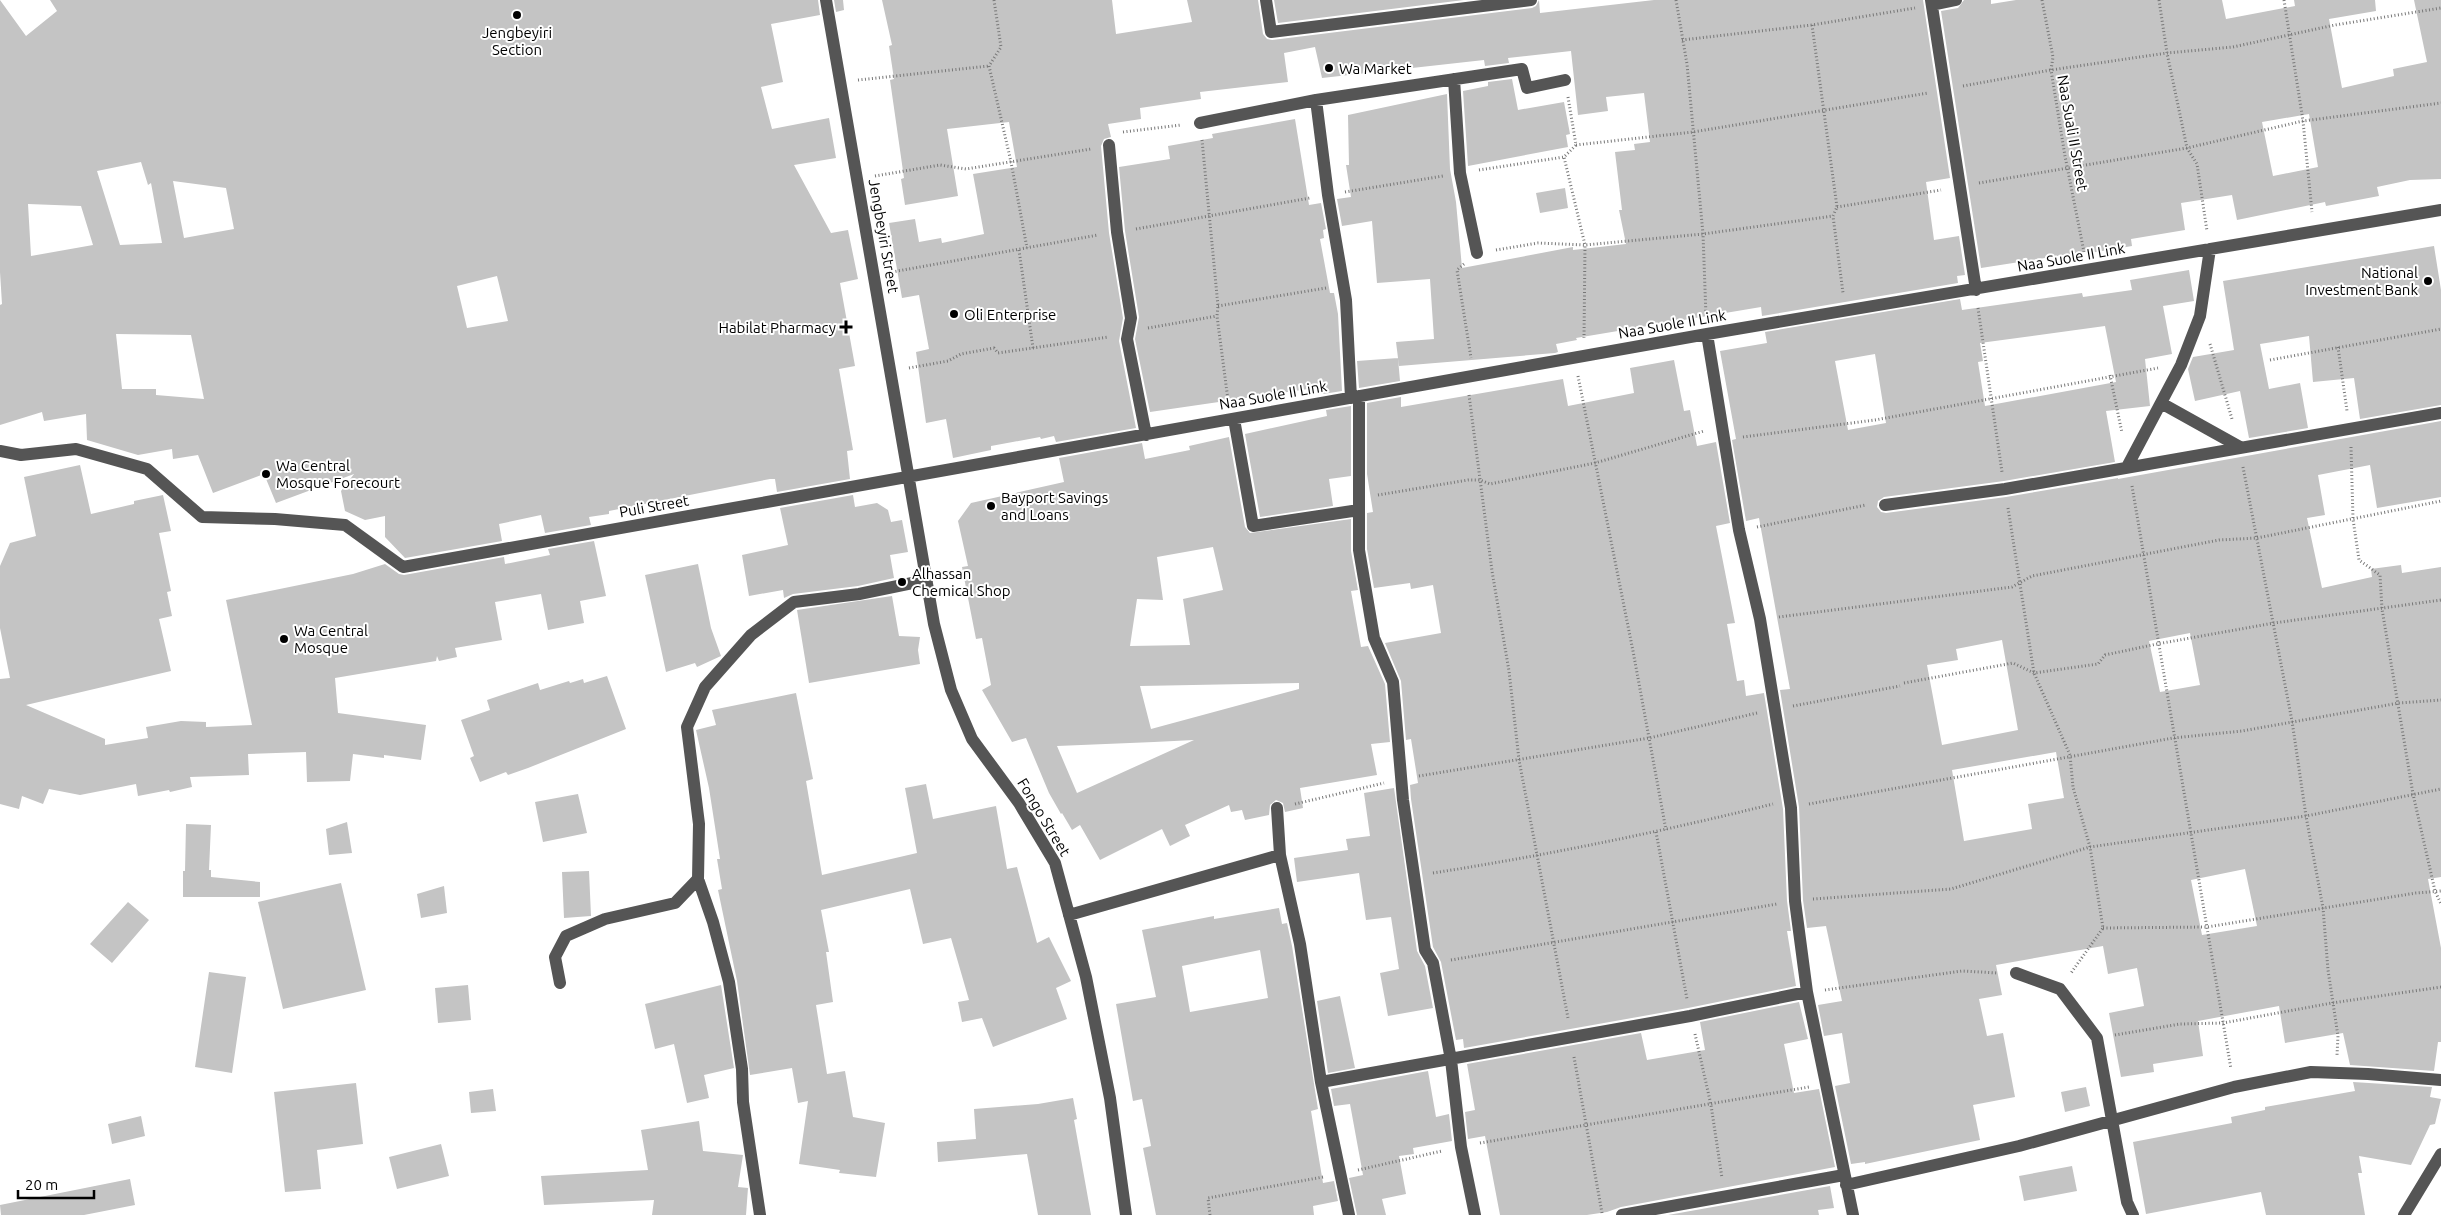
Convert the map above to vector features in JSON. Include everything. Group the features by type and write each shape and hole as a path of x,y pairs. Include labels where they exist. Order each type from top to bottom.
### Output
{"street":[{"name":"Jengbeyiri Street","path":"826,0 910,478"},
{"path":"1266,0 1271,32 1531,0"},
{"path":"1956,0 1932,3 1976,290"},
{"path":"1200,123 1316,100 1522,69 1526,88 1565,80"},
{"path":"1454,79 1460,173 1477,253"},
{"path":"1316,100 1328,195 1346,300 1355,397 1359,550 1374,638 1392,682 1401,779 1425,950 1433,963 1451,1060 1461,1147 1475,1215"},
{"path":"1110,146 1117,232 1131,318 1127,339 1146,435"},
{"name":"Naa Suole II Link","path":"910,478 1707,334 2441,210"},
{"path":"2128,466 2181,365 2200,316 2210,249"},
{"path":"1707,334 1724,426 1739,530 1760,619 1791,804 1795,901 1807,992 1824,1084 1852,1215"},
{"path":"2161,403 2240,447"},
{"path":"1886,505 2004,489 2441,413"},
{"path":"1233,419 1254,526 1359,504"},
{"name":"Puli Street","path":"0,451 21,455 76,449 147,470 202,517 345,525 403,566 910,478"},
{"name":"Fongo Street","path":"910,478 934,624 951,690 972,738 1019,803 1055,863 1086,976 1108,1088 1126,1215"},
{"path":"760,1215 743,1102 742,1069 729,982 713,922 698,879 699,824 687,727 704,687 751,635 794,602 859,594 926,580"},
{"path":"1277,808 1280,855 1300,944 1321,1082 1349,1215"},
{"path":"1069,915 1280,855"},
{"path":"560,983 555,957 566,936 605,919 675,903 698,879"},
{"path":"2016,973 2060,989 2097,1038 2110,1121 2127,1202 2133,1215"},
{"path":"1321,1082 1571,1038 1807,992"},
{"path":"1622,1215 1845,1180 2019,1146 2234,1087 2311,1072 2441,1080"},
{"path":"2404,1215 2440,1158"}],"path":[{"path":"994,0 1001,47 989,66 1011,162 1027,248"},
{"path":"1676,0 1687,64 1703,234 1707,334"},
{"name":"Naa Suali II Street","path":"2042,0 2053,57 2050,70 2088,270"},
{"path":"2159,0 2167,53 2187,148 2197,164 2210,249"},
{"path":"2284,0 2288,36 2303,122 2313,232"},
{"path":"1682,40 1812,25 1932,3"},
{"path":"874,275 1328,195 1564,157 1576,145 1693,132 1945,90 2050,70 2167,53 2232,47 2334,25 2441,8"},
{"path":"1812,25 1837,207 1833,216 1845,311"},
{"path":"840,82 989,66"},
{"path":"1565,80 1576,145"},
{"path":"1837,207 2187,148 2303,122 2441,103"},
{"path":"857,180 940,165 966,169 1110,146 1121,132 1200,123 1218,306 1217,316 1233,419"},
{"path":"1564,157 1585,246 1579,357 1595,463 1666,830"},
{"path":"1602,1215 1554,942 1536,857 1519,760 1509,671 1492,571 1480,480 1457,270 1477,253 1538,243 1585,246 1703,234 1833,216"},
{"path":"1019,249 1033,348"},
{"path":"1218,306 1344,285"},
{"path":"1976,290 1990,398 2034,674 2070,755 2073,787 2090,847 2103,928 2060,989"},
{"path":"891,371 948,361 961,354 994,348 998,353 1119,336 1129,331 1217,316"},
{"path":"2200,316 2216,358 2240,447 2292,721 2306,816 2323,908 2332,1003 2338,1036 2336,1073"},
{"path":"2270,360 2441,329"},
{"path":"2338,347 2350,428 2353,519 2359,560 2380,575 2382,609 2413,794 2435,891 2441,904"},
{"path":"1725,440 1874,420 2110,375 2181,365"},
{"path":"2110,375 2128,466 2234,1087"},
{"path":"1359,504 1480,480 1490,484 1595,463 1724,426"},
{"path":"1760,619 2012,588 2032,576 2219,540 2257,538 2441,500"},
{"path":"1739,530 1865,504 1886,505"},
{"path":"1277,808 1401,779 1649,738 1774,709 2013,663 2034,674 2098,664 2105,655 2157,644 2274,623 2441,600"},
{"path":"1414,876 1536,857 1791,804 2070,755 2173,738 2242,731 2399,703 2441,700"},
{"path":"1433,963 1795,901 1951,888 2090,847 2306,816 2441,789"},
{"path":"2103,928 2207,927 2441,891"},
{"path":"1807,992 1962,971 2016,973"},
{"path":"2097,1038 2180,1024 2223,1023 2332,1003 2441,987"},
{"path":"1210,1215 1208,1198 1340,1174 1461,1147 1711,1106 1824,1084"}],"building":[{"path":"0,0 26,36 57,11 50,0 818,0 820,15 771,24 783,82 761,87 772,129 829,118 836,158 794,165 831,233 848,230 858,279 840,283 855,366 839,369 853,450 847,451 850,479 777,492 775,479 770,479 609,511 609,514 589,517 591,525 545,533 541,515 499,524 502,541 405,558 385,537 385,516 365,520 345,511 341,491 354,474 276,503 264,474 213,493 198,455 173,459 172,449 138,455 87,440 86,414 44,421 42,412 0,425 0,305 2,304 0,272","holes":["141,162 148,185 151,183 162,243 120,245 97,171","173,181 226,188 234,229 184,238","28,204 81,206 93,245 31,256","497,276 508,321 467,328 457,286","116,334 191,335 204,399 156,395 156,389 122,389"]},
{"path":"834,0 843,0 844,10 836,12"},
{"path":"882,0 1112,0 1116,34 1192,22 1187,0 1258,0 1263,34 1267,39 1272,40 1532,8 1536,6 1539,0 1540,13 1654,0 1923,0 1950,178 1926,182 1934,240 1959,236 1965,275 1957,276 1958,283 1762,316 1761,307 1576,338 1577,340 1556,344 1558,352 1555,353 1399,366 1396,342 1434,339 1430,279 1377,283 1372,221 1342,226 1337,199 1351,197 1346,165 1349,165 1348,115 1447,94 1450,169 1456,202 1462,268 1573,247 1573,250 1626,244 1619,210 1622,210 1615,152 1635,150 1634,144 1650,142 1644,93 1606,97 1608,111 1578,115 1571,51 1508,58 1509,63 1485,66 1484,60 1322,78 1315,47 1284,53 1288,82 1200,92 1201,99 1140,108 1141,119 1108,124 1111,137 1104,139 1101,146 1109,233 1123,318 1119,341 1136,428 1056,442 1054,436 1041,439 1040,437 991,446 991,450 953,458 946,419 926,423 916,352 929,349 919,295 902,298 889,223 915,219 919,242 941,238 942,243 984,234 973,174 1017,167 1009,122 947,129 958,196 905,205 901,179 904,178 890,80 894,79 889,46 892,45"},
{"path":"1274,0 1464,0 1278,23"},
{"path":"1964,0 1991,0 1991,4 2016,0 2222,0 2226,19 2295,6 2294,0 2375,0 2376,11 2329,19 2342,88 2394,76 2393,69 2427,62 2414,0 2441,0 2441,179 2410,180 2377,187 2379,196 2326,206 2325,202 2237,220 2232,195 2181,203 2185,230 2131,239 2132,246 1981,268 1941,11 1958,8","holes":["2309,114 2318,167 2273,176 2262,122"]},
{"path":"1512,79 1518,110 1564,102 1570,134 1566,135 1568,147 1468,166 1463,91 1488,86 1488,82"},
{"path":"1295,119 1309,205 1321,203 1326,229 1323,230 1324,238 1320,239 1330,293 1334,293 1338,314 1342,391 1323,394 1322,387 1150,412 1135,339 1139,317 1125,231 1119,167 1170,159 1168,146 1213,138 1212,134"},
{"path":"1565,188 1568,208 1540,213 1536,193"},
{"path":"2434,246 2441,290 2441,405 2360,419 2354,378 2313,382 2309,336 2260,344 2269,389 2300,383 2308,428 2249,438 2240,391 2195,401 2188,369 2193,357 2234,350 2223,281"},
{"path":"2189,270 2194,301 2163,306 2172,354 2145,359 2150,406 2106,411 2115,462 2004,481 1884,497 1878,501 1877,507 1881,512 1886,513 2006,497 2118,479 2441,421 2441,497 2377,508 2370,465 2318,475 2325,515 2307,518 2322,588 2372,577 2371,569 2401,565 2402,573 2441,567 2441,877 2428,879 2441,948 2441,1042 2438,1042 2434,1071 2350,1065 2343,1033 2285,1043 2279,1006 2198,1021 2203,1056 2153,1064 2154,1072 2121,1077 2109,1013 2144,1006 2137,968 2108,974 2103,946 1996,965 2002,995 1979,999 1987,1036 2003,1033 2015,1097 1973,1105 1980,1140 1865,1164 1865,1162 1851,1164 1835,1086 1850,1083 1842,1033 1824,1036 1818,1005 1842,1001 1826,926 1807,928 1803,900 1799,807 1780,690 1790,689 1759,518 1746,521 1732,440 1736,439 1720,351 1767,343 1765,332 1960,299 1962,310 2082,293 2083,297 2132,290 2130,280","holes":["2105,326 2116,382 1985,406 1978,362 1983,361 1980,343","1875,354 1886,423 1848,430 1835,361","2190,633 2200,685 2160,692 2149,641","2002,640 2018,730 1942,745 1927,665 1958,660 1956,649","2056,752 2064,798 2028,804 2032,829 1964,841 1952,770","2245,869 2257,926 2202,935 2191,880"]},
{"path":"1398,358 1400,381 1359,388 1357,361"},
{"path":"1674,360 1684,411 1690,410 1697,446 1716,442 1730,523 1716,526 1735,623 1727,624 1737,681 1744,680 1746,696 1764,693 1783,809 1787,901 1791,931 1787,931 1796,986 1688,1008 1464,1048 1463,1039 1456,1040 1441,962 1433,947 1411,799 1410,785 1418,783 1411,739 1406,740 1401,681 1385,643 1441,633 1433,585 1411,589 1410,583 1374,588 1367,549 1367,513 1373,512 1367,474 1367,403 1401,397 1401,407 1563,379 1568,406 1634,393 1630,368"},
{"path":"1351,406 1351,476 1329,479 1333,506 1260,517 1245,434 1327,416 1326,410"},
{"path":"1229,437 1245,527 1250,533 1351,519 1351,551 1358,590 1351,591 1361,647 1368,646 1385,684 1390,742 1371,744 1377,775 1300,788 1303,808 1285,812 1283,803 1276,800 1270,805 1269,815 1245,820 1242,810 1231,812 1229,805 1185,825 1190,836 1170,846 1162,829 1100,860 1080,825 1072,830 1061,814 1049,793 1026,738 1012,742 982,690 991,685 982,638 976,639 962,567 968,566 958,521 971,503 1064,482 1059,458 1142,443 1145,459 1190,450 1189,446","holes":["1213,547 1223,590 1183,599 1190,645 1130,646 1137,599 1163,600 1157,557","1299,683 1299,689 1151,729 1140,686","1194,740 1077,793 1057,746"]},
{"path":"80,465 91,514 134,504 134,501 163,495 171,531 159,533 171,591 167,592 172,616 159,619 171,671 26,705 105,739 105,745 148,738 146,727 181,721 206,722 206,727 252,725 226,600 353,574 385,564 399,574 404,575 504,557 505,564 550,555 548,549 594,541 606,596 580,601 584,623 548,630 541,594 495,602 502,640 455,648 457,657 439,661 437,656 436,661 335,678 338,713 426,725 421,760 384,755 384,758 353,754 350,781 307,782 306,752 248,754 249,775 190,777 192,787 138,796 136,784 80,795 49,789 43,804 22,796 19,809 0,804 0,679 10,678 0,628 0,566 10,543 36,536 24,477"},
{"path":"853,495 855,507 877,503 888,510 891,522 902,520 908,552 890,555 894,578 858,586 793,594 784,598 783,590 749,596 742,555 788,545 780,508"},
{"path":"698,564 711,628 721,656 697,667 695,663 666,672 645,575"},
{"path":"892,596 899,636 920,637 918,650 920,664 809,683 797,610"},
{"path":"607,676 626,729 528,768 508,775 506,772 480,782 470,758 474,756 461,720 490,710 487,700 538,683 540,690 569,681 570,683 583,679 584,683"},
{"path":"796,693 813,779 806,781 822,875 917,853 905,788 926,784 933,819 996,806 1007,869 1017,867 1037,943 1049,937 1071,981 1056,988 1067,1019 993,1047 982,1018 962,1022 958,1002 969,1000 951,938 923,944 910,889 821,910 829,952 826,952 833,1002 816,1005 827,1074 845,1071 853,1117 885,1123 876,1177 839,1173 840,1170 799,1164 808,1101 798,1103 792,1068 750,1075 737,981 718,890 722,889 717,859 720,859 709,788 696,730 716,725 712,710"},
{"path":"1394,788 1417,951 1425,966 1433,1008 1388,1016 1380,973 1399,969 1391,917 1366,920 1359,873 1297,882 1294,858 1348,850 1346,839 1370,836 1364,793"},
{"path":"578,794 587,833 543,842 535,802"},
{"path":"347,822 352,853 329,855 326,829"},
{"path":"186,824 211,825 209,870 211,870 211,877 260,882 260,897 183,897"},
{"path":"589,871 591,916 564,918 562,872"},
{"path":"341,883 366,990 283,1009 258,902"},
{"path":"444,886 447,913 421,918 417,894"},
{"path":"128,902 149,920 112,963 90,944"},
{"path":"1279,908 1282,924 1287,923 1318,1109 1311,1111 1323,1183 1334,1181 1338,1201 1313,1206 1314,1215 1156,1215 1143,1148 1151,1146 1142,1099 1133,1101 1116,1004 1156,997 1142,930 1214,916 1214,919","holes":["1260,950 1268,998 1190,1012 1182,966"]},
{"path":"209,972 246,977 232,1073 195,1067"},
{"path":"468,985 471,1020 438,1023 435,988"},
{"path":"721,985 734,1068 704,1075 709,1098 687,1103 674,1044 655,1049 645,1004"},
{"path":"1340,996 1355,1068 1328,1073 1317,1001"},
{"path":"1799,1002 1808,1039 1784,1044 1794,1093 1819,1089 1835,1167 1587,1215 1500,1215 1485,1136 1468,1139 1465,1112 1475,1110 1467,1064 1641,1033 1647,1060 1705,1050 1700,1022"},
{"path":"1428,1071 1436,1117 1449,1114 1452,1141 1413,1148 1414,1154 1399,1156 1406,1194 1382,1199 1386,1215 1357,1215 1349,1178 1363,1175 1350,1104 1334,1106 1331,1089"},
{"path":"2353,1082 2432,1087 2430,1097 2441,1099 2435,1124 2430,1125 2411,1165 2359,1156 2362,1173 2358,1173 2365,1215 2266,1215 2261,1192 2146,1214 2133,1142 2232,1123 2231,1117 2265,1110 2265,1107 2355,1091"},
{"path":"356,1083 363,1144 317,1150 321,1189 285,1192 274,1092"},
{"path":"2086,1087 2090,1106 2065,1112 2061,1092"},
{"path":"493,1089 496,1111 471,1113 469,1092"},
{"path":"1073,1098 1077,1119 1074,1120 1091,1215 1038,1215 1027,1154 938,1162 937,1142 976,1139 974,1109 1038,1104"},
{"path":"141,1116 145,1136 112,1144 108,1124"},
{"path":"699,1121 703,1151 743,1155 738,1187 748,1188 746,1215 652,1215 654,1200 544,1205 541,1176 648,1170 641,1130"},
{"path":"441,1144 449,1176 397,1189 389,1157"},
{"path":"2072,1166 2077,1191 2024,1201 2019,1176"},
{"path":"130,1179 135,1205 84,1215 1,1215 0,1205"},
{"path":"1830,1186 1834,1208 1818,1210 1819,1215 1668,1215"}],"place":[{"name":"Jengbeyiri Section","path":"517,15"},
{"name":"Wa Market","path":"1329,68"},
{"name":"National Investment Bank","path":"2428,281"},
{"name":"Oli Enterprise","path":"954,314"},
{"name":"Habilat Pharmacy","path":"846,327"},
{"name":"Wa Central Mosque Forecourt","path":"266,474"},
{"name":"Bayport Savings and Loans","path":"991,506"},
{"name":"Alhassan Chemical Shop","path":"902,582"},
{"name":"Wa Central Mosque","path":"284,639"}]}
